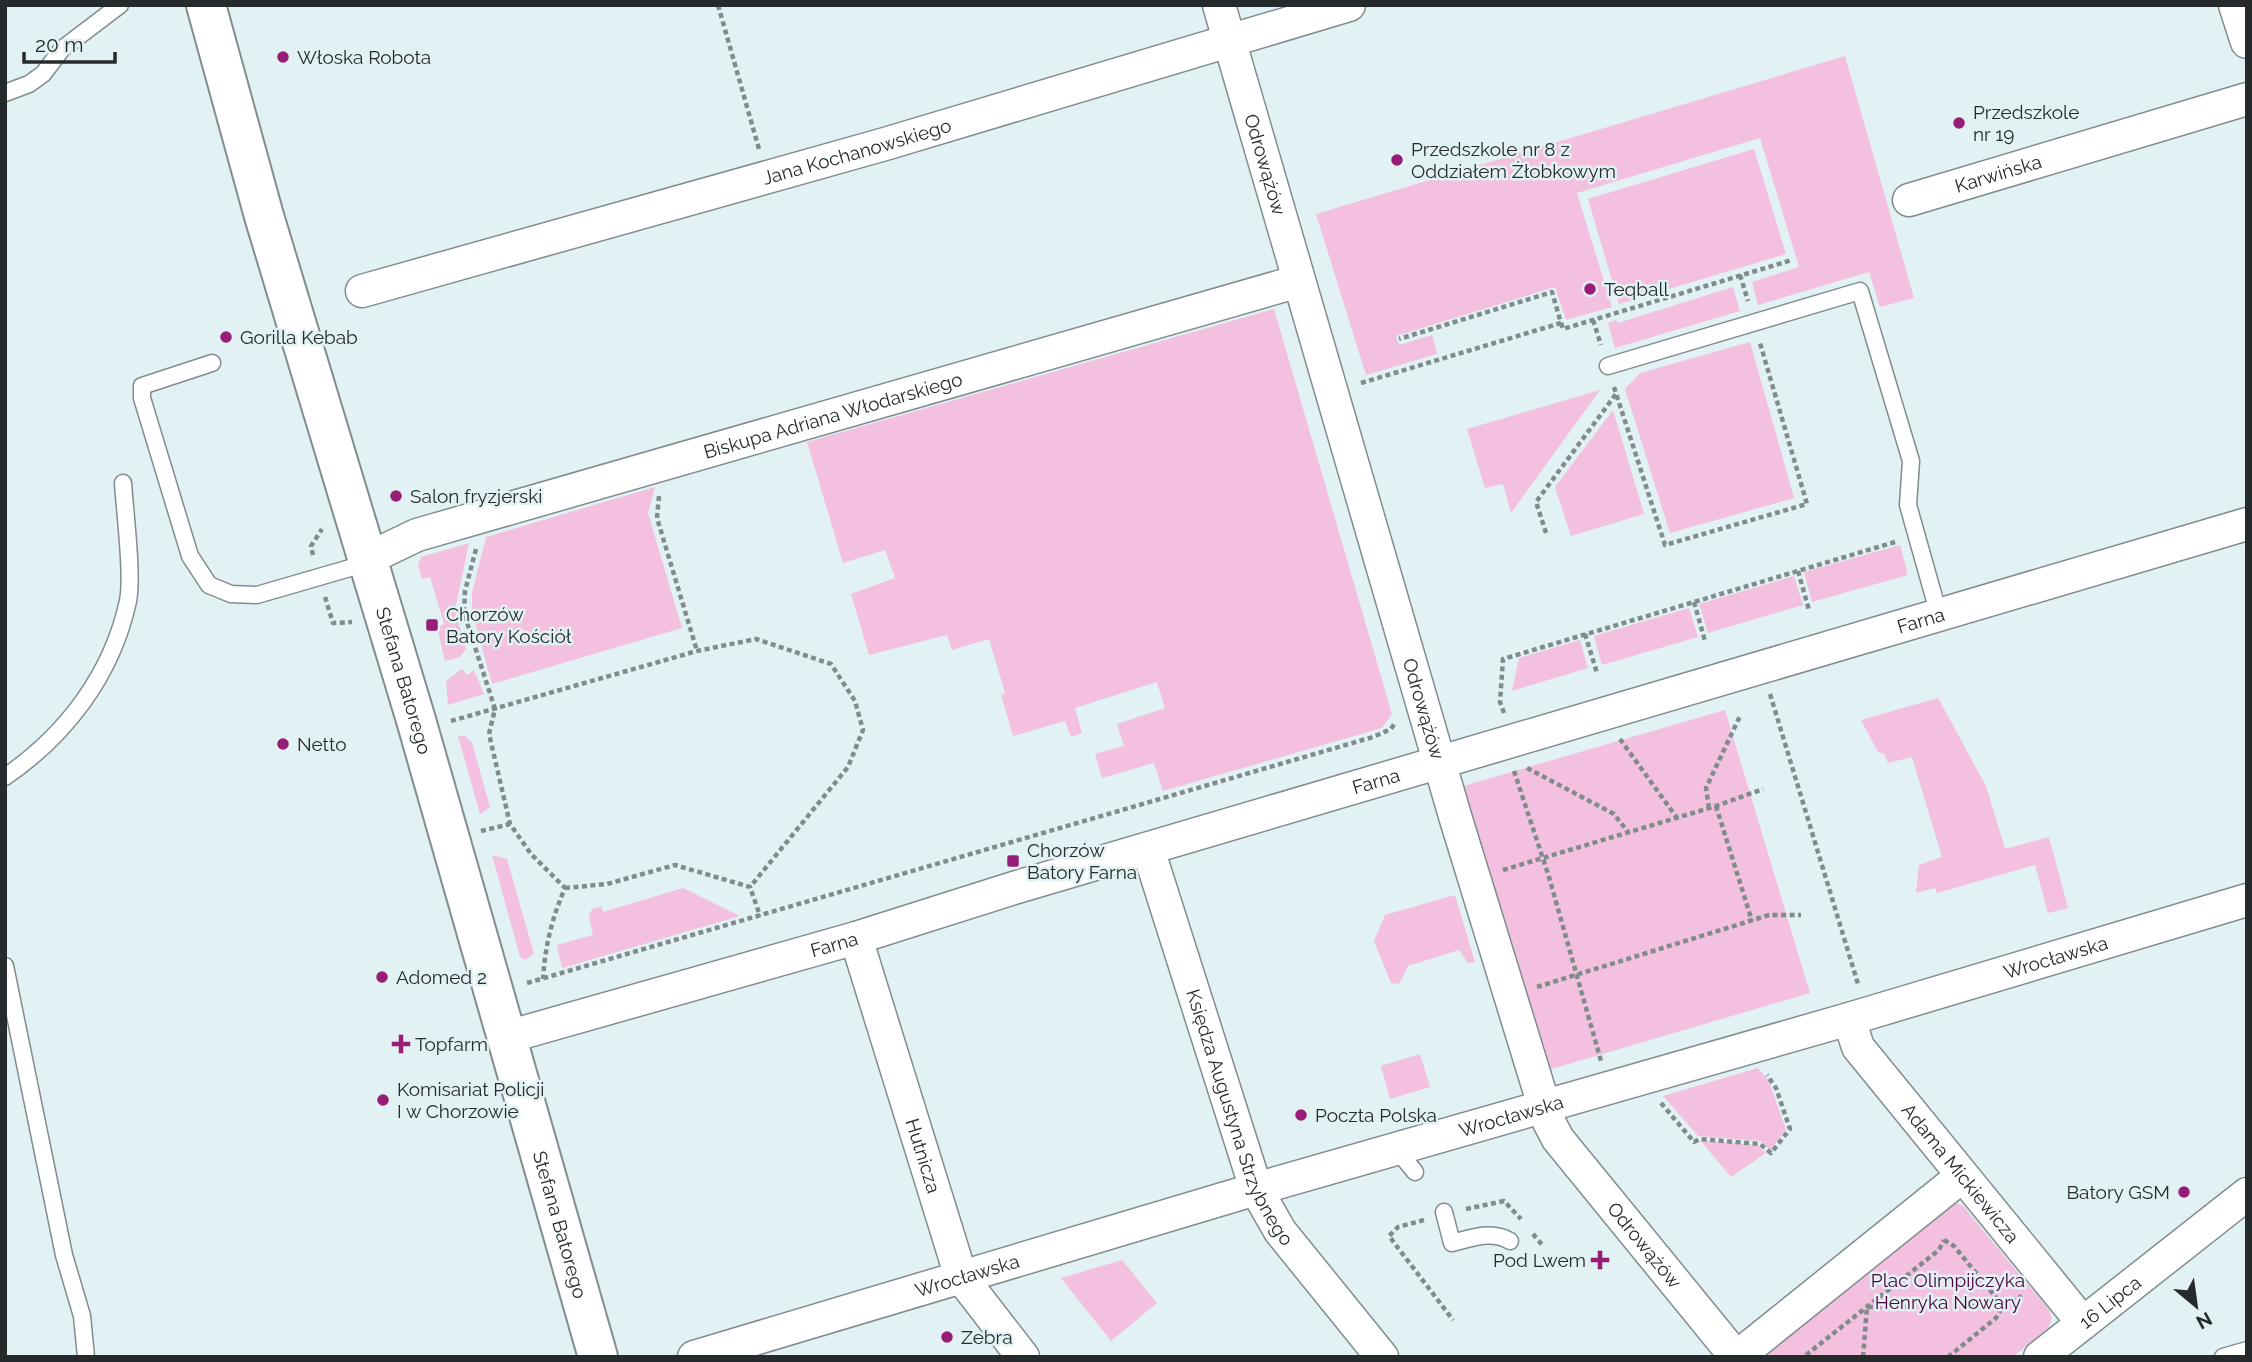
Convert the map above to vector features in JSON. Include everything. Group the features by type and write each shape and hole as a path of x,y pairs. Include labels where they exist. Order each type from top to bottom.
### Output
{"street":[{"name":"Stefana Batorego","path":"206,5 264,216 369,558 598,1357"},
{"name":"Odrowążów","path":"1219,5 1544,1108 1558,1139 1737,1357"},
{"name":"Jana Kochanowskiego","path":"362,291 885,145 1349,5"},
{"path":"2235,5 2247,42"},
{"name":"Karwińska","path":"1909,200 2247,99"},
{"name":"Biskupa Adriana Włodarskiego","path":"369,558 417,535 1300,281"},
{"name":"Farna","path":"507,1037 856,939 1148,849 2247,524"},
{"name":"Księdza Augustyna Strzybnego","path":"1148,849 1256,1189 1280,1231 1382,1357"},
{"name":"Wrocławska","path":"694,1357 1256,1189 1406,1161 1544,1108 2247,900"},
{"name":"Hutnicza","path":"856,939 961,1277 1023,1357"},
{"name":"Adama Mickiewicza","path":"1849,1019 1858,1047 1961,1177 2083,1323"},
{"path":"1737,1357 1961,1177"},
{"name":"16 Lipca","path":"2053,1353 2083,1323 2247,1194"}],"lane":[{"path":"5,93 29,84 43,74 62,49 120,5"},
{"path":"1608,366 1860,291 1911,461 1908,505 1939,615"},
{"path":"212,363 142,386 142,398 190,556 204,581 228,593 257,595 350,568 369,558"},
{"path":"5,777 24,764 77,713 109,661 128,599 123,484"},
{"path":"5,966 64,1255 82,1316 86,1357"},
{"path":"1444,1212 1452,1243 1481,1235 1501,1236 1510,1241"},
{"path":"2223,1357 2247,1350"}],"path":[{"path":"718,5 760,153"},
{"path":"1399,339 1552,292 1563,329 1792,260"},
{"path":"1593,320 1665,545 1807,504 1740,275"},
{"path":"1357,384 1561,323"},
{"path":"1546,533 1536,502 1616,393"},
{"path":"659,494 657,518 697,651"},
{"path":"1500,702 1503,659 1904,540"},
{"path":"478,543 465,591 464,612 495,709 489,734 510,824 531,854 565,888"},
{"path":"1798,571 1809,610"},
{"path":"1694,602 1705,641"},
{"path":"1585,634 1597,673"},
{"path":"446,723 697,651 755,639 831,664 855,701 863,730 848,767 779,855 750,887"},
{"path":"1769,691 1858,985"},
{"path":"524,984 1374,737 1391,729 1399,716"},
{"path":"1709,808 1706,788 1740,716"},
{"path":"1618,736 1677,818"},
{"path":"1521,765 1614,814 1628,832"},
{"path":"1513,768 1601,1062"},
{"path":"1497,872 1716,806 1763,789"},
{"path":"1716,806 1752,921"},
{"path":"478,832 510,824"},
{"path":"565,888 607,884 676,865 750,887"},
{"path":"750,887 760,916"},
{"path":"543,979 544,950 552,918 565,888"},
{"path":"1536,987 1769,915 1801,915"},
{"path":"1653,1094 1694,1142 1700,1139 1760,1144 1771,1153 1790,1129 1776,1088 1765,1071"},
{"path":"1938,1228 1944,1240 1954,1246 2003,1306"},
{"path":"1806,1355 1940,1250 1944,1240"},
{"path":"1867,1307 2003,1306 2029,1292"},
{"path":"1948,1357 1996,1318 2003,1306"},
{"path":"1863,1357 1867,1307"}],"green space":[{"path":"1845,56 1914,298 1880,307 1869,272 1758,305 1752,282 1799,267 1760,138 1577,193 1612,307 1566,320 1555,287 1396,336 1399,345 1432,335 1437,354 1366,375 1316,214"},
{"path":"1754,149 1786,254 1619,304 1588,199"},
{"path":"1733,287 1740,311 1615,348 1608,323 1616,320 1618,323"},
{"path":"1274,309 1392,714 1382,728 1163,791 1154,763 1102,778 1095,754 1124,746 1117,724 1165,708 1157,682 1075,708 1082,733 1071,737 1065,721 1013,736 1001,695 1005,693 989,639 952,650 947,635 869,655 851,594 895,578 885,550 843,563 807,442"},
{"path":"1750,342 1794,498 1670,533 1625,389 1640,373"},
{"path":"1600,390 1511,513 1503,484 1485,488 1467,429"},
{"path":"1613,410 1644,514 1571,536 1555,487"},
{"path":"655,487 648,513 682,628 492,684 472,611 472,593 486,537"},
{"path":"469,543 455,610 466,649 460,657 445,661 437,627 444,624 430,577 422,579 418,565 421,557"},
{"path":"1900,545 1908,575 1812,602 1804,572"},
{"path":"1794,576 1803,605 1708,633 1699,604"},
{"path":"1689,608 1698,637 1602,665 1594,636"},
{"path":"1580,640 1588,668 1512,691 1519,658"},
{"path":"462,669 467,675 474,670 484,694 448,705 446,681"},
{"path":"1938,698 1986,786 2005,849 2049,837 2068,908 2048,913 2035,865 1937,893 1935,888 1916,893 1919,865 1942,857 1912,757 1888,763 1884,754 1878,752 1861,720"},
{"path":"1725,710 1810,993 1548,1070 1463,786"},
{"path":"458,736 465,736 472,743 490,807 480,814"},
{"path":"492,855 507,859 534,954 525,960 520,957"},
{"path":"683,888 740,916 562,968 557,945 593,935 589,916 592,909 601,906 603,912"},
{"path":"1455,895 1475,962 1468,963 1459,950 1408,966 1399,984 1391,983 1374,941 1385,915"},
{"path":"1420,1054 1430,1087 1390,1099 1381,1066"},
{"path":"1758,1068 1769,1081 1786,1130 1770,1150 1761,1141 1698,1136 1663,1096"},
{"path":"1700,1140 1757,1145 1766,1153 1731,1177"},
{"name":"Plac Olimpijczyka Henryka Nowary","path":"1951,1204 1963,1206 2049,1310 2052,1319 2048,1328 2013,1357 1768,1357 1771,1349"},
{"path":"1122,1260 1157,1303 1111,1341 1061,1278"}],"place":[{"name":"Włoska Robota","path":"283,57"},
{"name":"Przedszkole nr 19","path":"1959,123"},
{"name":"Przedszkole nr 8 z Oddziałem Żłobkowym","path":"1397,160"},
{"name":"Teqball","path":"1590,289"},
{"name":"Gorilla Kebab","path":"226,337"},
{"name":"Salon fryzjerski","path":"396,496"},
{"name":"Chorzów Batory Kościół","path":"432,625"},
{"name":"Netto","path":"283,744"},
{"name":"Chorzów Batory Farna","path":"1013,861"},
{"name":"Adomed 2","path":"382,977"},
{"name":"Topfarm","path":"401,1044"},
{"name":"Komisariat Policji I w Chorzowie","path":"383,1100"},
{"name":"Poczta Polska","path":"1301,1115"},
{"name":"Batory GSM","path":"2184,1192"},
{"name":"Pod Lwem","path":"1600,1260"},
{"name":"Zebra","path":"947,1337"}]}
